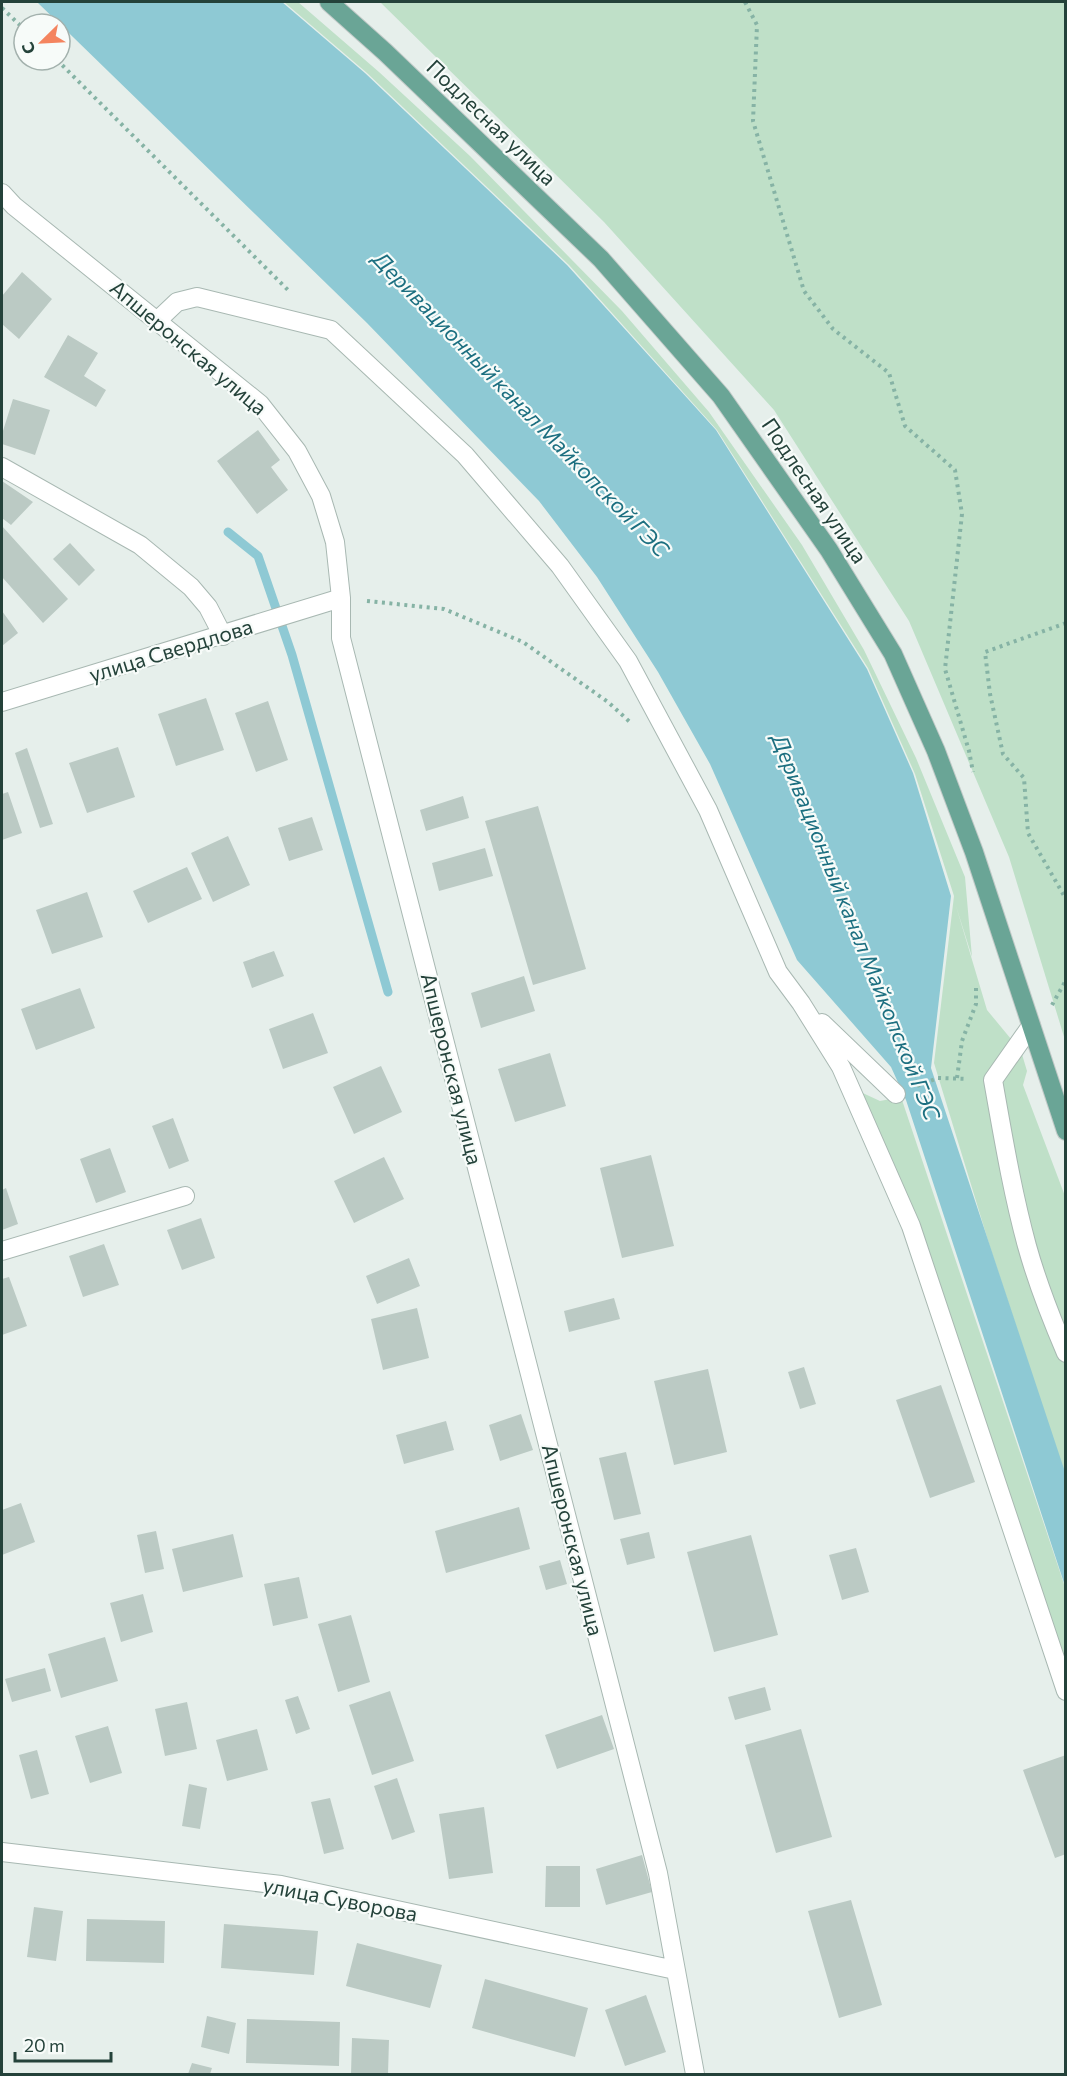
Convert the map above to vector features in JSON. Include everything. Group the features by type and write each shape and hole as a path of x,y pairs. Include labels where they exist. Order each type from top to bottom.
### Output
{"main road":[{"name":"Подлесная улица","path":"330,2 601,259 721,396 829,550 893,654 936,751 974,852 1065,1131"}],"street":[{"name":"Апшеронская улица","path":"2,193 14,206 260,404 297,451 321,496 335,542 341,598 340,638 658,1873 695,2074"},
{"path":"158,320 177,302 196,297 331,330 465,455 560,566 628,661 708,810 778,972 842,1066 911,1226 1065,1692"},
{"path":"2,467 140,545 191,586 208,607 223,636"},
{"name":"улица Свердлова","path":"2,702 341,598"},
{"path":"801,1003 896,1094"},
{"path":"1031,1026 993,1080 1012,1187 1027,1247 1065,1353"},
{"path":"2,1251 185,1196"},
{"name":"улица Суворова","path":"2,1852 281,1886 675,1970"}],"path":[{"path":"745,2 757,25 753,121 804,291 833,329 889,373 905,426 955,470 962,514 945,669 969,751 975,783"},
{"path":"69,72 296,297"},
{"path":"341,598 444,609 523,642 608,702 635,726"},
{"path":"1065,623 985,652 990,694 1003,754 1024,778 1028,833 1065,899"},
{"path":"957,1078 962,1041 976,1004 976,988"}],"green space":[{"path":"284,2 298,2 379,72 470,156 622,311 709,412 802,545 864,650 916,758 965,877 972,957 956,906 987,1010 1021,1051 1027,1071 1023,1085 1065,1196 1065,1475 990,1247 934,1063 954,896 915,774 868,668 717,430 569,265 367,73"},
{"path":"380,2 1065,2 1065,1040 1009,857 909,621 774,410 604,222"},
{"path":"854,1089 880,1101 901,1097 1065,1587 1065,1689"}],"water":[{"name":"Деривационный канал Майкопской ГЭС","path":"37,2 282,2 365,73 567,265 716,430 867,669 913,773 951,896 931,1068 1065,1472 1065,1586 906,1100 891,1067 797,960 710,764 658,672 597,577 539,501 367,323 72,36 72,12 47,12"}],"building":[{"path":"22,272 52,299 19,339 2,324 2,296"},
{"path":"68,335 98,353 84,376 106,390 96,407 44,377"},
{"path":"13,399 50,410 35,455 2,444 2,434"},
{"path":"258,430 280,460 271,467 288,490 257,514 217,461"},
{"path":"2,481 33,502 11,525 2,518"},
{"path":"2,526 68,599 43,623 2,577"},
{"path":"70,543 95,570 79,586 53,559"},
{"path":"2,611 18,633 2,646"},
{"path":"206,698 224,750 176,766 158,714"},
{"path":"268,701 288,760 256,772 235,713"},
{"path":"118,747 135,797 87,813 69,763"},
{"path":"27,748 53,824 40,828 15,753"},
{"path":"8,792 22,833 2,840 2,794"},
{"path":"463,796 469,818 426,831 420,810"},
{"path":"538,806 586,969 533,985 485,821"},
{"path":"312,817 323,850 289,861 278,828"},
{"path":"228,836 250,885 213,902 191,853"},
{"path":"485,848 493,876 439,891 432,863"},
{"path":"187,867 202,899 148,923 133,891"},
{"path":"87,892 103,937 52,954 36,910"},
{"path":"274,951 284,976 252,988 243,962"},
{"path":"524,976 535,1011 481,1028 471,993"},
{"path":"80,988 95,1028 36,1050 21,1009"},
{"path":"313,1013 328,1053 283,1069 269,1029"},
{"path":"550,1053 566,1106 515,1122 498,1069"},
{"path":"381,1066 402,1112 354,1134 333,1087"},
{"path":"173,1118 189,1161 169,1169 152,1126"},
{"path":"110,1148 126,1192 96,1203 80,1159"},
{"path":"651,1155 674,1246 622,1258 600,1168"},
{"path":"384,1157 404,1199 354,1223 334,1181"},
{"path":"6,1188 18,1224 2,1230 2,1190"},
{"path":"201,1218 215,1258 182,1270 167,1230"},
{"path":"104,1244 119,1285 83,1297 69,1256"},
{"path":"409,1258 420,1286 377,1304 366,1276"},
{"path":"9,1277 27,1326 2,1335 2,1279"},
{"path":"614,1298 620,1319 569,1332 564,1311"},
{"path":"417,1308 429,1358 383,1370 371,1319"},
{"path":"804,1367 816,1404 800,1409 788,1372"},
{"path":"708,1369 727,1452 674,1465 654,1381"},
{"path":"941,1385 975,1482 930,1498 896,1400"},
{"path":"521,1414 533,1450 500,1461 489,1425"},
{"path":"446,1421 454,1450 404,1464 396,1435"},
{"path":"626,1452 641,1514 614,1520 599,1458"},
{"path":"21,1503 35,1542 2,1555 2,1510"},
{"path":"519,1507 530,1549 446,1573 435,1531"},
{"path":"156,1531 164,1569 145,1573 137,1535"},
{"path":"649,1532 655,1558 627,1565 620,1539"},
{"path":"233,1534 243,1577 183,1592 172,1549"},
{"path":"751,1535 778,1635 714,1652 687,1552"},
{"path":"856,1548 869,1592 842,1600 829,1555"},
{"path":"560,1560 567,1584 546,1590 539,1566"},
{"path":"299,1577 308,1618 273,1626 264,1584"},
{"path":"143,1594 153,1632 121,1642 110,1603"},
{"path":"351,1615 370,1682 338,1692 318,1624"},
{"path":"105,1637 118,1681 61,1698 48,1654"},
{"path":"45,1668 51,1691 12,1702 5,1679"},
{"path":"765,1687 771,1710 735,1720 728,1697"},
{"path":"390,1691 414,1761 372,1775 349,1705"},
{"path":"298,1696 310,1729 296,1734 285,1700"},
{"path":"187,1702 197,1749 165,1756 155,1709"},
{"path":"602,1715 614,1749 557,1769 545,1735"},
{"path":"108,1726 122,1773 90,1783 75,1736"},
{"path":"257,1729 268,1770 227,1781 216,1740"},
{"path":"801,1729 832,1837 776,1853 745,1745"},
{"path":"37,1750 49,1794 31,1799 19,1755"},
{"path":"1066,1755 1066,1854 1055,1858 1023,1770"},
{"path":"397,1778 415,1832 392,1840 374,1786"},
{"path":"189,1784 207,1788 200,1829 182,1826"},
{"path":"330,1798 344,1849 324,1854 311,1802"},
{"path":"484,1807 493,1873 449,1879 439,1814"},
{"path":"642,1855 652,1892 606,1905 596,1869"},
{"path":"546,1866 580,1866 580,1907 545,1907"},
{"path":"851,1900 882,2005 839,2018 808,1911"},
{"path":"34,1907 63,1911 56,1961 27,1957"},
{"path":"87,1919 165,1921 164,1963 86,1961"},
{"path":"224,1924 318,1931 314,1975 221,1968"},
{"path":"357,1943 442,1965 430,2008 346,1986"},
{"path":"485,1979 588,2008 575,2057 472,2028"},
{"path":"646,1995 666,2052 625,2066 605,2010"},
{"path":"207,2016 236,2023 229,2054 201,2047"},
{"path":"247,2019 340,2022 339,2066 246,2063"},
{"path":"352,2038 389,2040 388,2074 351,2074"},
{"path":"192,2063 212,2068 210,2074 188,2074"}],"waterway":[{"path":"228,532 258,556 292,655 388,992"}]}
